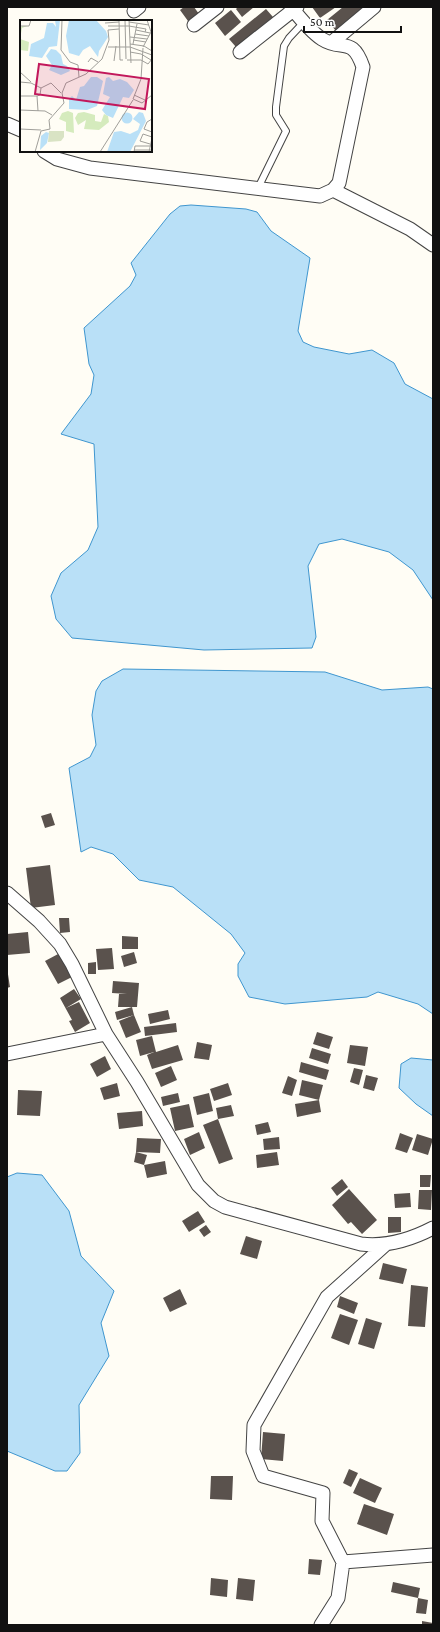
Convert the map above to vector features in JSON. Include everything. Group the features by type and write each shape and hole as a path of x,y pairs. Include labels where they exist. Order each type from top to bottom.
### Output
{"street":[{"path":"194,26 217,7"},
{"path":"331,43 374,7"},
{"path":"46,152 57,159 90,168 320,196 333,190 339,183 363,66 359,55 348,45 331,43 322,39 304,22 294,8 240,52"},
{"path":"7,124 20,130"},
{"path":"333,190 410,229 433,245"},
{"path":"7,893 40,921 60,944 72,964 106,1034 138,1082 198,1185 214,1201 225,1207 361,1244 385,1244 418,1235 433,1228"},
{"path":"7,1054 106,1034"},
{"path":"321,1625 338,1598 343,1562 322,1521 323,1492 263,1476 253,1451 254,1425 327,1297 385,1244"},
{"path":"343,1562 433,1555"}],"lane":[{"path":"258,188 286,131 276,115 284,46 289,38 304,22"}],"water":[{"path":"191,205 246,209 257,212 271,231 310,258 298,331 303,342 314,347 349,354 372,350 394,363 405,384 433,399 433,600 413,570 389,552 342,539 319,544 308,566 316,637 312,648 204,650 72,638 56,619 51,596 61,573 88,550 98,527 94,444 61,434 91,394 94,375 89,364 84,328 130,286 136,275 131,263 170,214 180,206"},
{"path":"123,669 325,672 382,690 428,687 433,689 433,1014 418,1004 378,992 367,997 285,1004 249,997 238,976 238,964 245,953 231,934 173,887 139,880 113,854 91,847 81,852 69,768 90,757 96,745 92,715 96,691 102,681"},
{"path":"411,1058 433,1060 433,1116 416,1104 399,1088 401,1064"},
{"path":"17,1173 42,1175 69,1211 81,1256 114,1291 101,1323 109,1356 79,1405 80,1453 67,1471 55,1471 7,1451 7,1177"}],"building":[{"path":"184,7 194,7 199,14 188,21 180,10"},
{"path":"238,7 254,7 242,17 236,9"},
{"path":"312,7 336,7 320,18"},
{"path":"343,7 366,7 336,31 327,20"},
{"path":"266,9 273,17 236,47 229,39"},
{"path":"231,10 241,22 225,36 215,23"},
{"path":"51,813 55,825 45,828 41,816"},
{"path":"50,865 55,905 31,908 26,868"},
{"path":"59,918 69,918 70,932 60,933"},
{"path":"28,932 30,953 7,955 7,934"},
{"path":"122,936 138,937 138,949 122,949"},
{"path":"112,948 114,969 98,970 96,949"},
{"path":"134,952 137,963 124,967 121,956"},
{"path":"60,953 72,977 58,984 45,961"},
{"path":"96,962 96,974 88,974 88,963"},
{"path":"7,968 10,987 7,988"},
{"path":"113,981 139,983 137,1007 118,1007 119,994 127,994 112,993"},
{"path":"74,989 81,999 66,1008 79,1002 90,1023 75,1032 69,1021 72,1020 60,998"},
{"path":"132,1007 134,1015 117,1020 115,1012"},
{"path":"168,1010 170,1019 150,1024 148,1014"},
{"path":"134,1015 141,1032 126,1038 119,1021"},
{"path":"176,1023 177,1032 145,1036 144,1027"},
{"path":"317,1032 333,1037 329,1049 313,1044"},
{"path":"152,1036 156,1052 178,1045 183,1060 152,1069 147,1055 154,1052 140,1056 136,1040"},
{"path":"197,1042 212,1045 209,1060 194,1058"},
{"path":"350,1045 368,1047 365,1066 347,1063"},
{"path":"312,1048 331,1054 328,1064 309,1058"},
{"path":"105,1056 111,1069 97,1077 90,1064"},
{"path":"301,1062 329,1070 326,1080 299,1072"},
{"path":"171,1066 177,1080 161,1087 155,1073"},
{"path":"354,1068 363,1070 359,1085 350,1082"},
{"path":"366,1075 378,1078 374,1091 363,1088"},
{"path":"288,1076 297,1080 292,1096 282,1093"},
{"path":"302,1080 323,1085 319,1100 299,1095"},
{"path":"117,1083 120,1096 104,1100 100,1088"},
{"path":"228,1083 232,1095 214,1101 210,1089"},
{"path":"18,1090 42,1091 40,1116 17,1115"},
{"path":"178,1093 180,1102 163,1106 161,1097"},
{"path":"209,1093 213,1111 197,1115 193,1097"},
{"path":"319,1100 321,1112 297,1117 295,1104"},
{"path":"189,1104 194,1127 175,1131 170,1108"},
{"path":"231,1105 234,1116 218,1119 216,1108"},
{"path":"142,1111 143,1126 119,1129 117,1113"},
{"path":"218,1119 233,1159 219,1164 203,1125"},
{"path":"268,1122 271,1132 257,1135 255,1125"},
{"path":"199,1132 205,1148 190,1155 184,1139"},
{"path":"400,1133 413,1138 407,1153 395,1149"},
{"path":"417,1134 433,1139 428,1155 412,1150"},
{"path":"279,1137 280,1149 264,1150 263,1139"},
{"path":"137,1138 161,1139 160,1153 136,1152"},
{"path":"136,1152 147,1155 144,1165 134,1162"},
{"path":"277,1152 279,1165 257,1168 256,1155"},
{"path":"165,1161 167,1174 147,1178 144,1165"},
{"path":"420,1175 431,1175 430,1187 420,1187"},
{"path":"342,1179 348,1187 337,1196 331,1188"},
{"path":"349,1189 377,1220 362,1234 351,1222 348,1224 332,1205"},
{"path":"419,1190 432,1190 431,1210 418,1209"},
{"path":"410,1193 411,1207 395,1208 394,1194"},
{"path":"198,1211 205,1222 189,1232 182,1221"},
{"path":"388,1217 401,1217 401,1232 388,1233"},
{"path":"206,1225 211,1232 204,1237 199,1230"},
{"path":"246,1236 262,1241 257,1259 240,1254"},
{"path":"383,1263 407,1269 403,1284 379,1279"},
{"path":"411,1285 428,1287 425,1327 408,1326"},
{"path":"180,1289 187,1304 170,1312 163,1298"},
{"path":"340,1296 358,1303 354,1314 337,1307"},
{"path":"340,1314 358,1320 349,1345 331,1338"},
{"path":"366,1318 382,1323 374,1349 358,1344"},
{"path":"263,1432 285,1434 283,1461 261,1459"},
{"path":"349,1469 358,1473 351,1487 343,1483"},
{"path":"211,1476 233,1476 232,1500 210,1499"},
{"path":"360,1478 382,1488 375,1503 353,1493"},
{"path":"364,1504 394,1514 387,1535 357,1524"},
{"path":"309,1559 322,1560 320,1575 308,1574"},
{"path":"211,1578 228,1580 227,1597 210,1595"},
{"path":"238,1578 255,1580 253,1601 236,1599"},
{"path":"393,1582 420,1588 418,1598 391,1592"},
{"path":"418,1598 428,1600 426,1614 416,1613"},
{"path":"422,1621 433,1623 433,1625 422,1625"}]}
